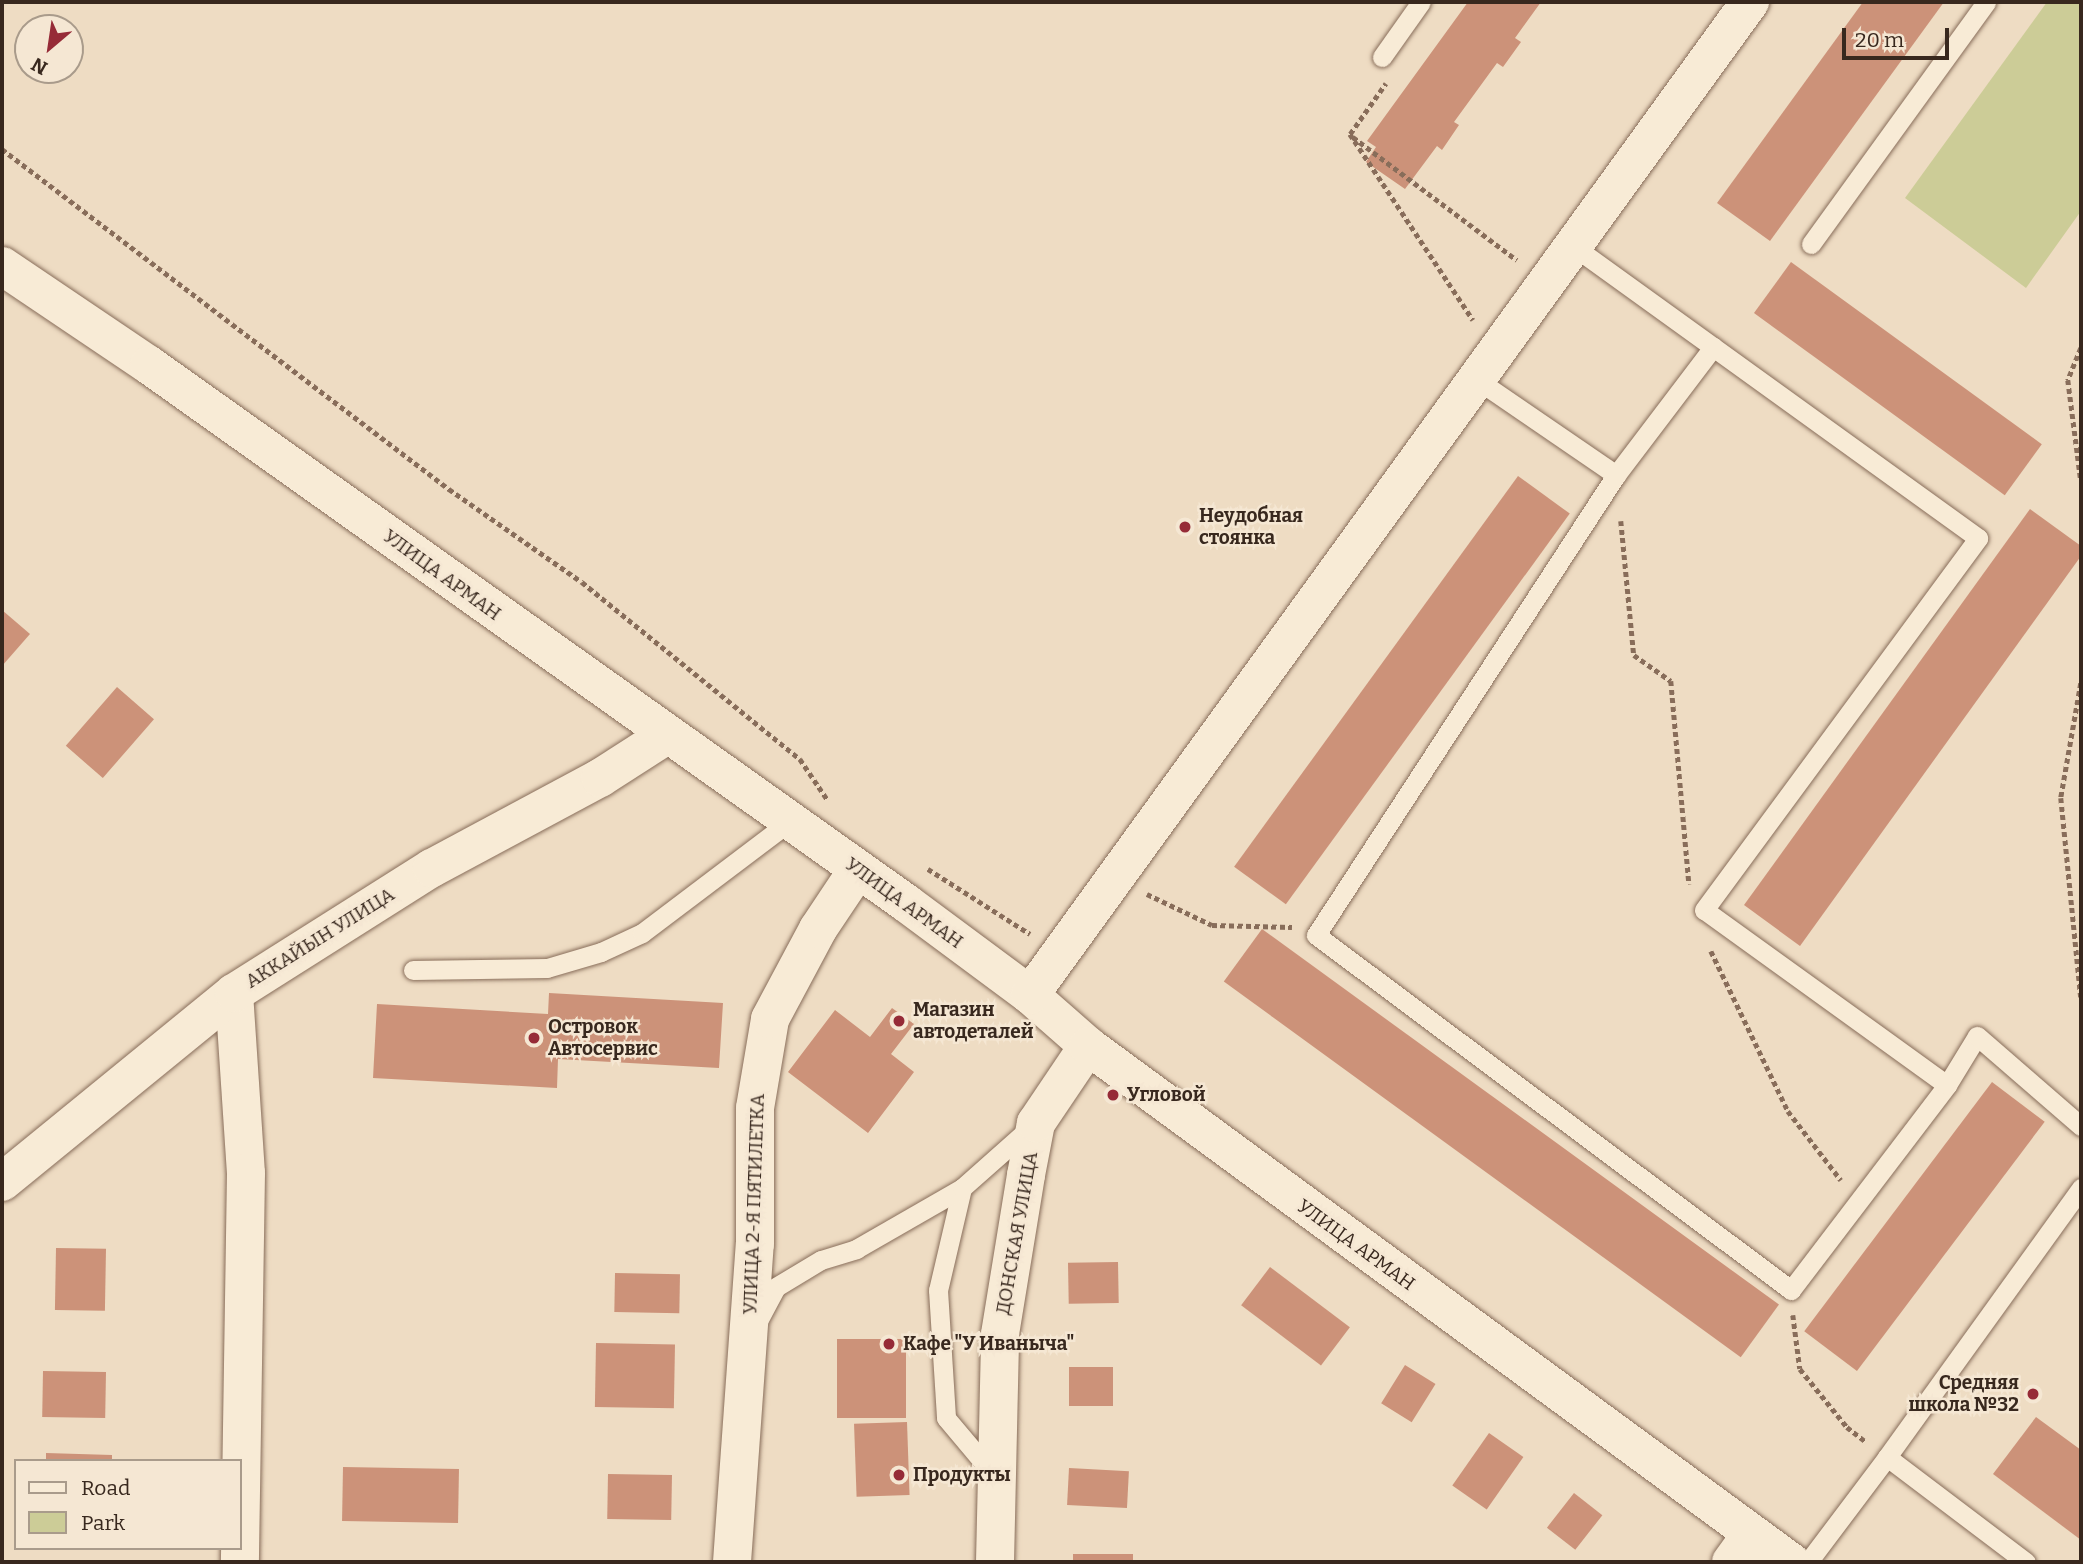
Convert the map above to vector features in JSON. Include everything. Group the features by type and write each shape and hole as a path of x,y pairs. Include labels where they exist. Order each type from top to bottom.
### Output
{"street":[{"path":"1030,995 1750,2"},
{"name":"УЛИЦА АРМАН","path":"2,266 149,365 858,869 1030,995 1088,1046 1741,1548 1791,1562"},
{"name":"АККАЙЫН УЛИЦА","path":"2,1182 234,993 432,868 600,778 667,735"},
{"name":"УЛИЦА 2-Я ПЯТИЛЕТКА","path":"732,1562 755,1244 755,1108 770,1019 818,929 858,869"},
{"path":"234,993 246,1173 242,1459"},
{"name":"ДОНСКАЯ УЛИЦА","path":"995,1562 1000,1334 1036,1123 1088,1046"}],"lane":[{"path":"1382,57 1421,2"},
{"path":"1811,244 1986,2"},
{"path":"1574,247 1978,538 1704,910 1947,1085"},
{"path":"1713,347 1616,475 1316,935 1791,1290 1947,1085 1977,1036 2081,1126"},
{"path":"1476,379 1616,475"},
{"path":"413,970 547,968 601,953 642,933 790,821"},
{"path":"748,1339 776,1287 821,1260 867,1243 962,1188 1036,1123"},
{"path":"962,1188 938,1290 946,1418 997,1480"},
{"path":"1808,1562 2081,1188"},
{"path":"1887,1457 2026,1562"}],"path":[{"path":"1498,349 1479,329 1350,134 1527,267"},
{"path":"2,149 449,489 593,591 800,759 835,811"},
{"path":"2081,348 2068,380 2081,481"},
{"path":"1616,475 1634,655 1671,681 1690,898"},
{"path":"2081,683 2060,798 2081,997"},
{"path":"925,867 1060,953"},
{"path":"1116,877 1212,925 1284,925 1316,935"},
{"path":"1709,949 1788,1111 1835,1174 1861,1198"},
{"path":"1791,1290 1800,1369 1847,1427 1887,1457"}],"green space":[{"path":"2047,2 2081,2 2081,211 2026,288 1905,198"}],"building":[{"path":"1468,2 1541,2 1515,38 1521,42 1503,67 1497,63 1454,122 1459,125 1442,150 1437,146 1405,189 1366,162 1376,147 1367,141"},
{"path":"1863,2 1944,2 1770,241 1717,203"},
{"path":"1791,262 2042,444 2005,495 1754,313"},
{"path":"1518,476 1570,514 1286,904 1234,867"},
{"path":"2030,509 2081,546 2081,556 1800,946 1744,905"},
{"path":"2,610 30,634 2,666"},
{"path":"117,687 154,719 103,778 66,746"},
{"path":"1262,929 1779,1305 1741,1357 1224,982"},
{"path":"549,993 723,1003 719,1068 558,1059 557,1088 373,1078 377,1004 548,1014"},
{"path":"892,1008 914,1024 891,1054 914,1072 868,1133 788,1072 835,1010 870,1037"},
{"path":"1992,1082 2045,1122 1857,1371 1804,1331"},
{"path":"56,1248 106,1249 105,1311 55,1310"},
{"path":"1118,1262 1119,1303 1069,1304 1068,1263"},
{"path":"1270,1267 1350,1327 1321,1366 1241,1305"},
{"path":"615,1273 680,1274 679,1313 614,1312"},
{"path":"837,1339 906,1339 906,1418 837,1418"},
{"path":"596,1343 675,1344 674,1408 595,1407"},
{"path":"1405,1365 1436,1384 1412,1422 1381,1403"},
{"path":"1069,1367 1113,1367 1113,1406 1069,1406"},
{"path":"43,1371 106,1372 105,1418 42,1417"},
{"path":"2036,1417 2081,1450 2081,1540 1993,1474"},
{"path":"907,1422 910,1495 857,1497 854,1424"},
{"path":"1489,1433 1523,1457 1487,1510 1452,1485"},
{"path":"46,1453 112,1455 112,1459 46,1459"},
{"path":"343,1467 459,1469 458,1523 342,1521"},
{"path":"1069,1468 1129,1471 1127,1508 1067,1505"},
{"path":"608,1474 672,1475 671,1520 607,1519"},
{"path":"1574,1493 1602,1515 1575,1550 1547,1528"},
{"path":"1073,1554 1133,1554 1133,1562 1073,1562"}],"place":[{"name":"Неудобная стоянка","path":"1185,527"},
{"name":"Магазин автодеталей","path":"899,1021"},
{"name":"Островок Автосервис","path":"534,1038"},
{"name":"Угловой","path":"1113,1095"},
{"name":"Кафе \"У Иваныча\"","path":"889,1344"},
{"name":"Средняя школа №32","path":"2033,1394"},
{"name":"Продукты","path":"899,1475"}]}
